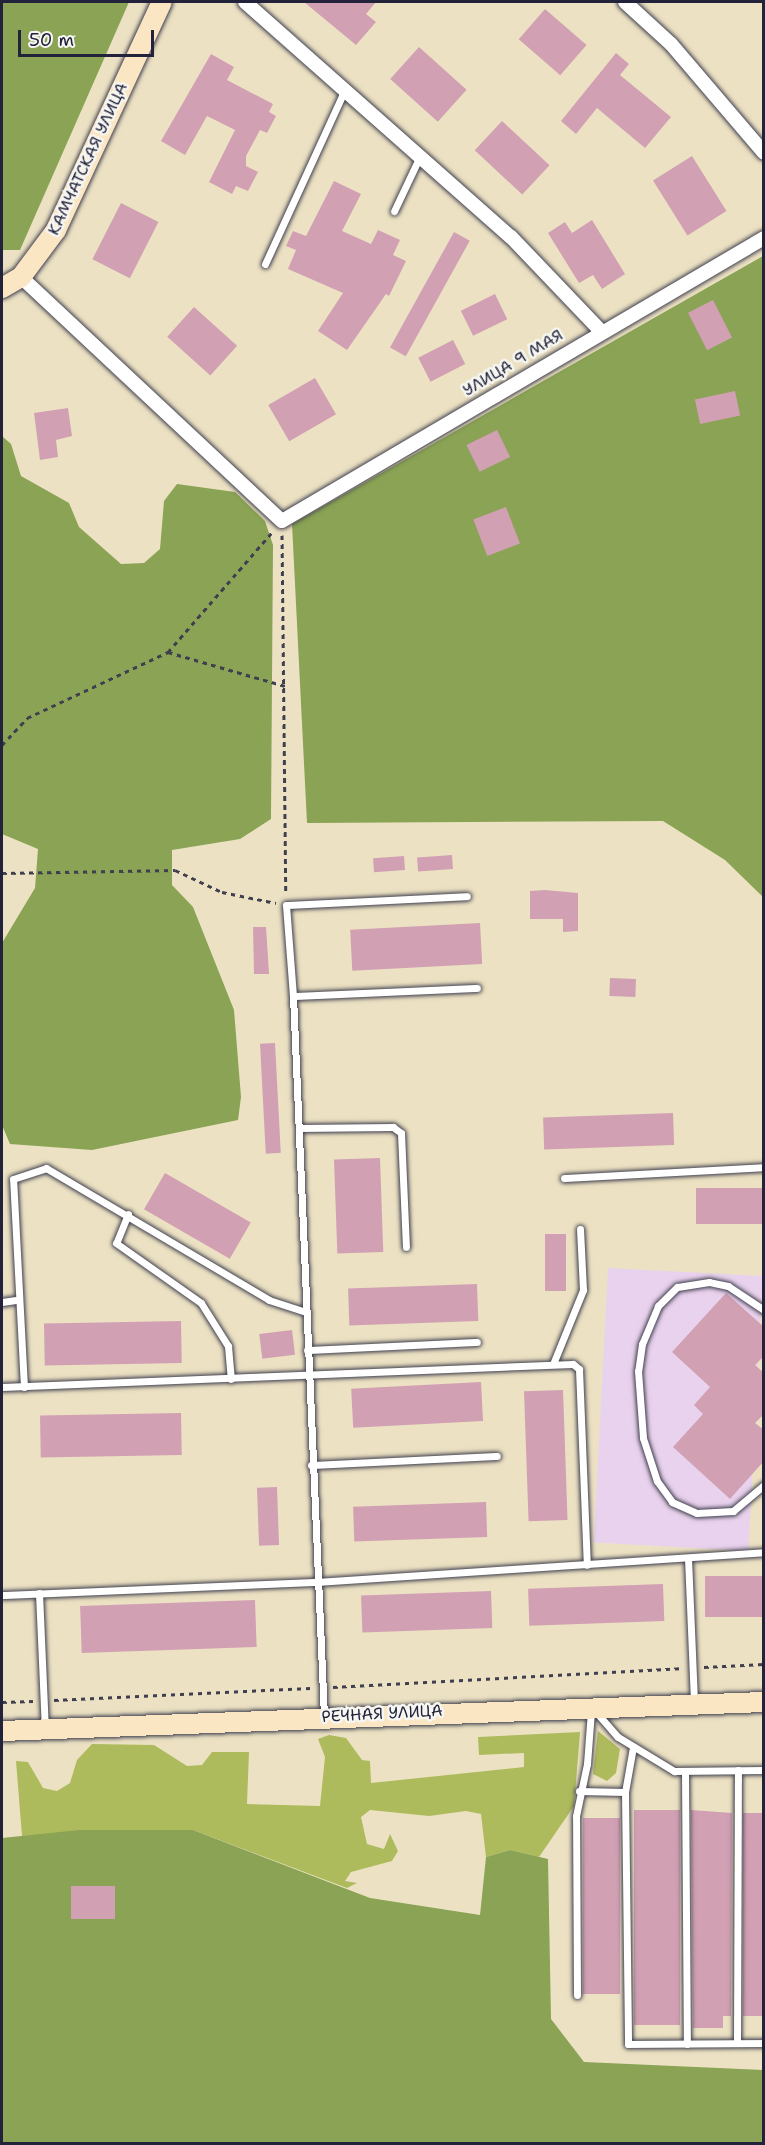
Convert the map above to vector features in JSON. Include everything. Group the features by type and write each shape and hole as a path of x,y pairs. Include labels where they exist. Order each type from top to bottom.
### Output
{"street":[{"name":"КАМЧАТСКАЯ УЛИЦА","path":"21,278 56,230 162,2"},
{"path":"245,2 346,87 570,293 600,330"},
{"path":"625,2 671,44 764,153"},
{"name":"УЛИЦА 9 МАЯ","path":"282,521 600,330 764,238"},
{"path":"2,288 21,278 282,521"},
{"name":"РЕЧНАЯ УЛИЦА","path":"2,1731 590,1705 764,1702"}],"lane":[{"path":"265,264 346,87"},
{"path":"394,211 420,156"},
{"path":"324,1717 306,1350 299,1128 286,905 467,896"},
{"path":"292,996 477,988"},
{"path":"299,1128 393,1126 401,1133 406,1247"},
{"path":"24,1387 16,1300 13,1179 46,1167 269,1300 305,1312"},
{"path":"564,1178 764,1167"},
{"path":"128,1214 116,1243 201,1304 228,1346 231,1379"},
{"path":"553,1364 583,1290 580,1229"},
{"path":"764,1310 728,1286 709,1282 676,1287 655,1312 638,1371 643,1438 657,1481 672,1502 696,1513 733,1511 764,1485"},
{"path":"2,1302 16,1300"},
{"path":"306,1350 477,1342"},
{"path":"2,1387 308,1377 553,1364 579,1369 587,1564"},
{"path":"311,1465 497,1456"},
{"path":"2,1595 316,1582 764,1552"},
{"path":"688,1558 694,1702"},
{"path":"39,1593 45,1730"},
{"path":"590,1705 633,1748 667,1768 685,1771 764,1770"},
{"path":"577,1995 579,1791 591,1741 590,1705"},
{"path":"633,1748 625,1792 628,2044 764,2043"},
{"path":"737,2043 738,1770"},
{"path":"685,1771 687,2044"},
{"path":"579,1791 625,1792"}],"path":[{"path":"2,745 27,718 168,652 282,521"},
{"path":"2,873 175,870 222,892 286,905 282,521"},
{"path":"168,652 285,686"},
{"path":"2,1702 764,1664"}],"shaded area":[{"path":"608,1268 763,1276 748,1551 594,1543"}],"green space":[{"path":"2,2 129,2 20,250 2,250"},
{"path":"763,256 763,897 725,860 663,821 307,823 292,524"},
{"path":"2,436 11,444 21,476 69,503 79,527 121,564 144,563 160,549 164,501 177,484 235,492 265,521 273,545 271,819 240,839 172,850 172,885 193,907 234,1010 241,1097 238,1120 92,1150 10,1144 2,1125 2,943 35,888 38,849 2,834"},
{"path":"598,1731 620,1749 616,1773 607,1781 593,1774"},
{"path":"580,1732 574,1806 539,1857 510,1850 486,1857 481,1814 466,1811 429,1816 370,1810 361,1817 367,1844 384,1849 390,1834 398,1851 392,1861 351,1872 345,1881 357,1883 347,1888 193,1830 22,1836 16,1761 28,1762 43,1788 57,1791 70,1783 77,1760 92,1744 154,1745 187,1766 202,1765 212,1752 249,1752 247,1804 320,1806 325,1757 318,1739 329,1735 346,1738 362,1760 370,1761 371,1783 524,1767 524,1753 479,1755 478,1737"},
{"path":"79,1830 193,1830 370,1898 480,1915 486,1857 510,1850 548,1859 551,2019 584,2062 763,2070 763,2143 2,2143 2,1838"}],"building":[{"path":"304,2 376,2 366,14 376,22 356,45"},
{"path":"545,9 587,45 560,75 519,39"},
{"path":"419,47 467,90 438,122 390,79"},
{"path":"616,53 629,64 620,75 671,117 645,148 597,108 576,134 561,121"},
{"path":"211,54 234,67 227,80 273,104 269,112 276,116 267,133 260,130 246,156 246,166 258,172 248,191 236,186 232,194 209,182 235,130 207,116 185,155 161,141"},
{"path":"502,121 550,165 522,195 475,150"},
{"path":"692,156 726,211 687,235 653,180"},
{"path":"334,181 361,194 342,231 371,244 378,230 400,240 393,255 406,261 389,296 386,294 347,350 318,331 343,293 288,269 296,250 286,246 293,231 306,236"},
{"path":"121,203 158,222 130,278 92,259"},
{"path":"592,220 625,274 602,289 593,275 579,283 548,233 565,222 572,233"},
{"path":"454,232 470,241 406,356 390,347"},
{"path":"495,294 507,319 473,336 461,311"},
{"path":"713,300 732,337 707,350 688,313"},
{"path":"194,307 237,346 210,376 167,337"},
{"path":"453,340 465,364 431,382 418,358"},
{"path":"315,378 336,414 289,441 268,405"},
{"path":"735,391 740,415 700,424 695,400"},
{"path":"68,408 72,436 56,440 58,457 40,460 34,413"},
{"path":"497,430 510,457 480,472 466,445"},
{"path":"506,507 520,543 487,556 473,520"},
{"path":"452,855 453,869 418,871 417,857"},
{"path":"404,856 405,870 374,872 373,858"},
{"path":"530,891 578,893 578,931 563,932 563,919 530,919"},
{"path":"480,923 482,964 352,971 350,930"},
{"path":"253,927 266,927 269,974 254,974"},
{"path":"610,978 636,979 635,997 609,996"},
{"path":"275,1043 281,1153 266,1154 260,1044"},
{"path":"673,1113 674,1145 544,1150 543,1118"},
{"path":"380,1158 383,1252 337,1254 334,1160"},
{"path":"165,1173 251,1222 230,1259 144,1209"},
{"path":"696,1188 764,1188 764,1224 696,1224"},
{"path":"545,1234 566,1234 566,1291 545,1291"},
{"path":"477,1284 478,1321 349,1325 348,1289"},
{"path":"726,1293 764,1327 764,1356 755,1365 764,1373 764,1414 755,1423 764,1430 764,1461 730,1499 673,1447 703,1414 694,1405 710,1387 672,1352"},
{"path":"181,1321 182,1363 45,1365 44,1323"},
{"path":"292,1330 295,1355 262,1359 259,1334"},
{"path":"481,1382 483,1421 353,1428 351,1389"},
{"path":"563,1390 568,1520 529,1521 524,1391"},
{"path":"181,1413 182,1455 41,1457 40,1415"},
{"path":"277,1487 279,1545 259,1546 257,1488"},
{"path":"486,1502 487,1537 354,1542 353,1507"},
{"path":"705,1576 764,1576 764,1617 705,1617"},
{"path":"663,1584 664,1621 529,1626 528,1589"},
{"path":"491,1591 492,1628 362,1633 361,1596"},
{"path":"255,1600 257,1647 82,1653 80,1606"},
{"path":"634,1810 680,1810 680,2025 634,2025"},
{"path":"691,1810 732,1813 731,2016 723,2016 723,2028 693,2028"},
{"path":"743,1813 764,1813 764,2016 743,2016"},
{"path":"583,1818 620,1818 620,1994 583,1994"},
{"path":"71,1886 115,1886 115,1919 71,1919"}]}
